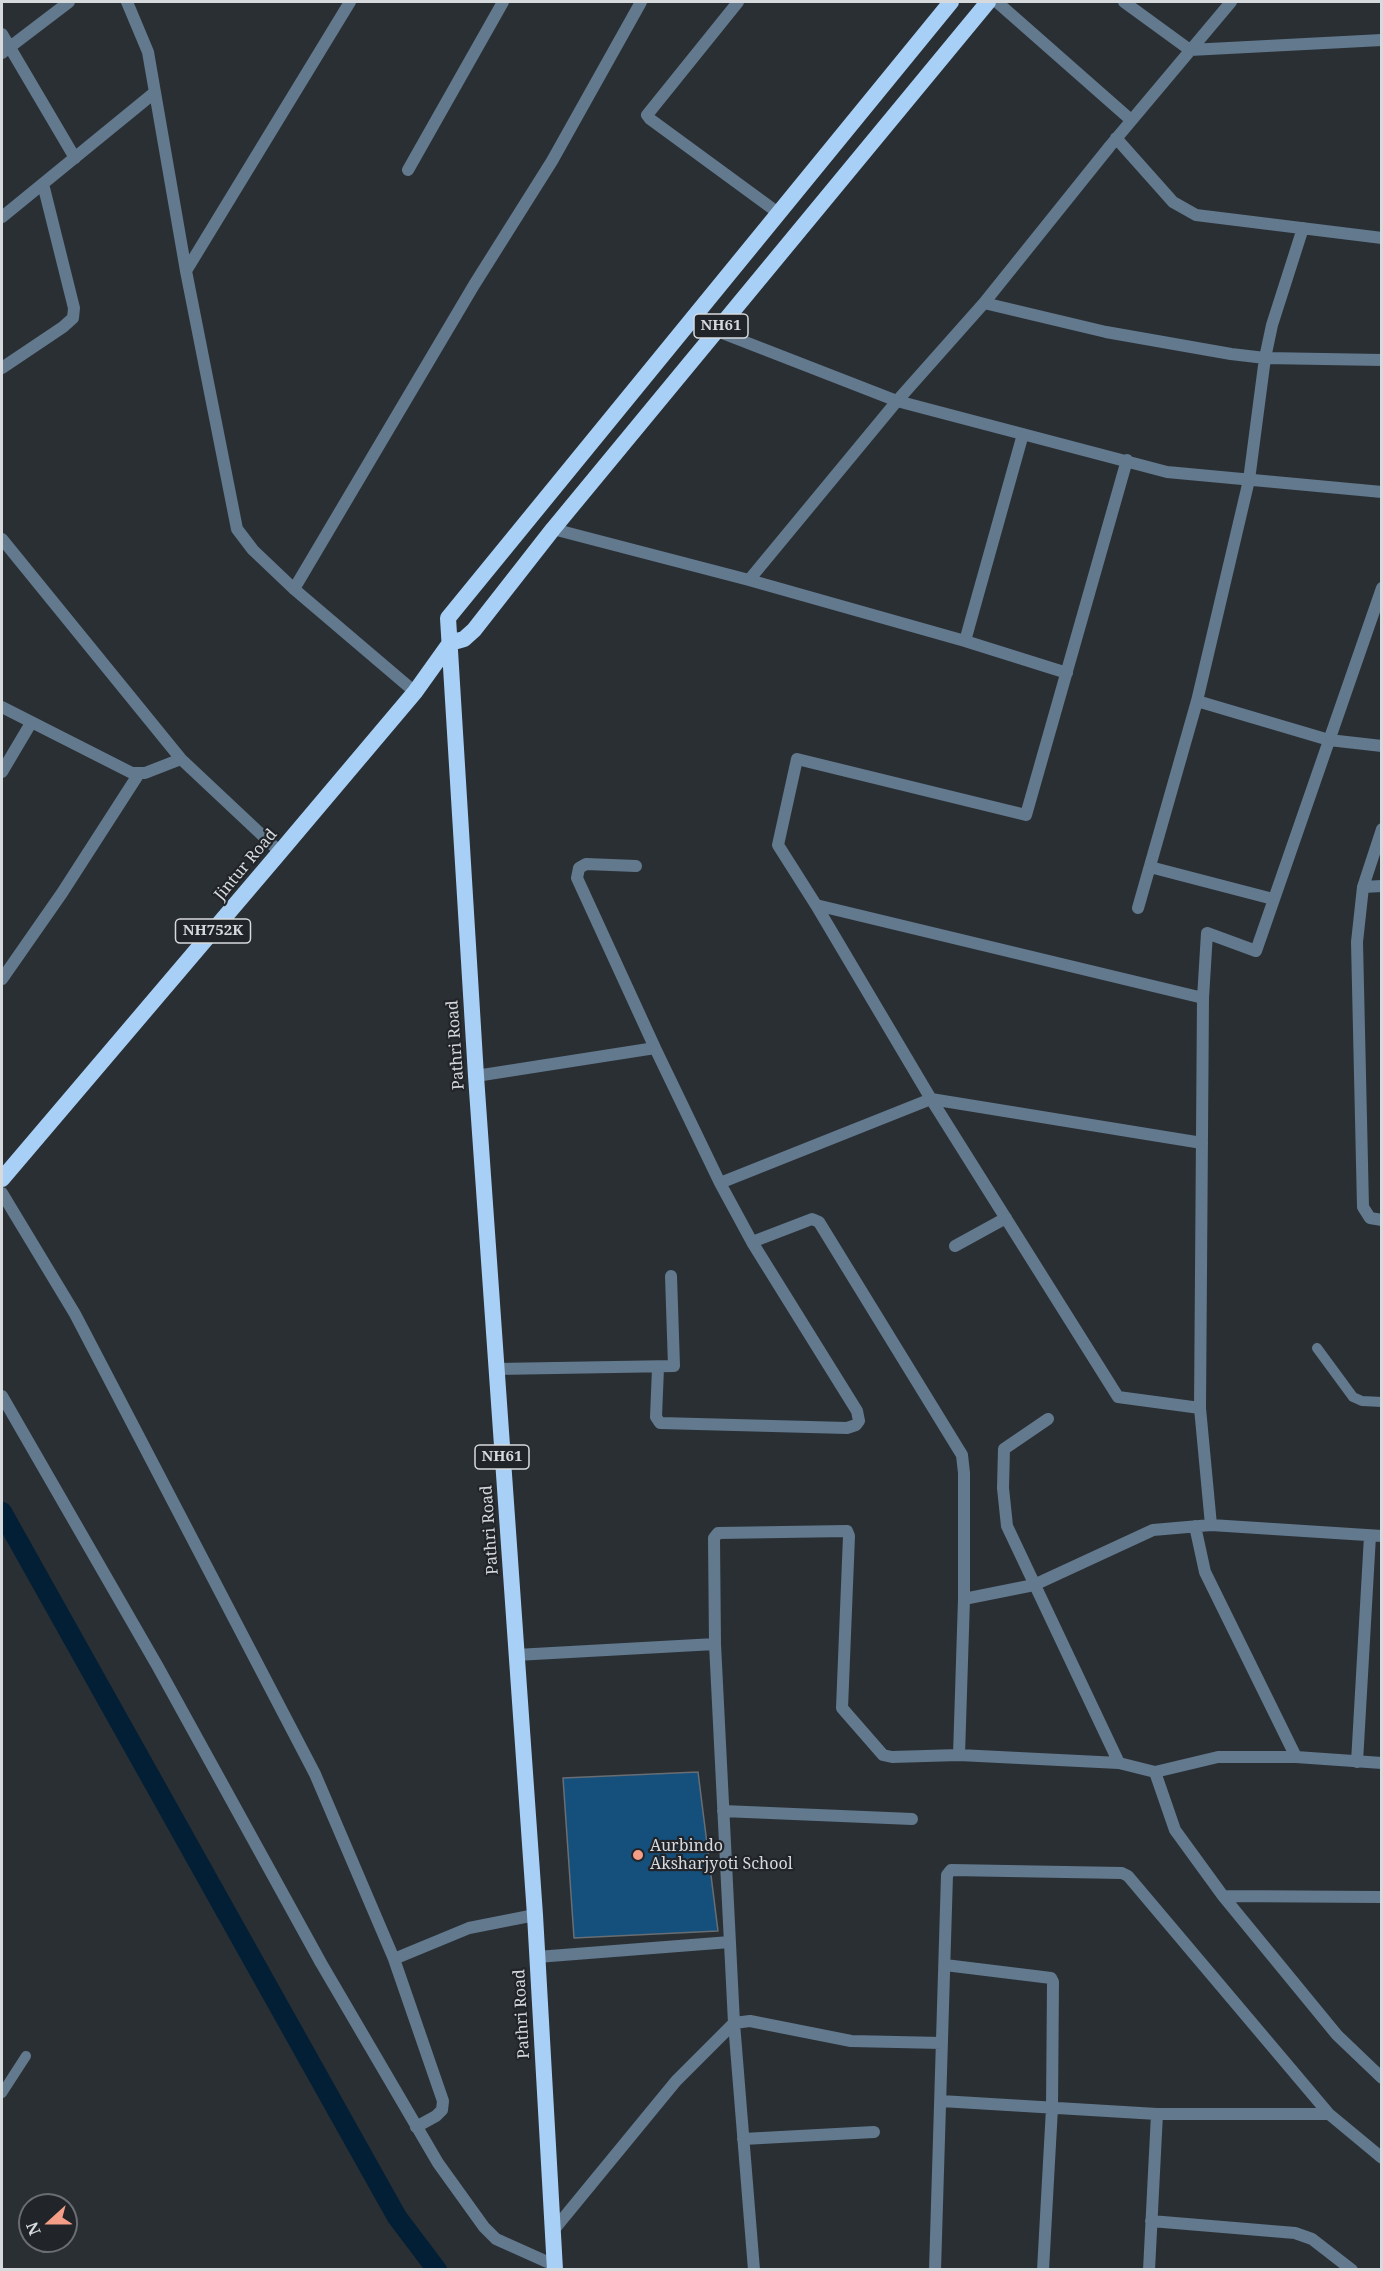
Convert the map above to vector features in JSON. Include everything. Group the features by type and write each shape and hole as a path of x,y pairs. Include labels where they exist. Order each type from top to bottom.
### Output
{"highway":[{"name":"NH61","path":"951,2 450,614 448,618 450,644 470,634 553,529 988,2"},
{"name":"NH752K","path":"418,687 450,644"},
{"name":"Pathri Road","path":"450,644 476,1076 535,1915 554,2267"},
{"name":"Jintur Road","path":"2,1179 418,687"}],"street":[{"path":"5,50 69,2"},
{"path":"127,2 146,43 186,271 234,521 247,544 294,589 418,687"},
{"path":"186,271 350,2"},
{"path":"408,171 503,2"},
{"path":"294,589 474,285 552,161 641,2"},
{"path":"738,2 647,115 777,212"},
{"path":"997,2 1131,120"},
{"path":"1124,2 1190,50 1382,40"},
{"path":"749,580 897,401 984,303 1116,138 1232,2"},
{"path":"2,34 5,50 75,158"},
{"path":"2,218 154,93"},
{"path":"1116,138 1173,202 1188,212 1206,217 1382,238"},
{"path":"2,368 73,318 74,308 43,184"},
{"path":"1138,908 1197,702 1249,480 1265,358 1272,325 1303,228"},
{"path":"984,303 1107,332 1265,358 1382,360"},
{"path":"717,331 897,401 1167,472 1382,492"},
{"path":"965,641 1023,434"},
{"path":"1127,460 1026,815 797,759 778,845 931,1099 1118,1397 1200,1408"},
{"path":"553,529 749,580 965,641 1067,673"},
{"path":"2,539 181,759 280,852"},
{"path":"1211,1525 1200,1408 1203,998 1208,933 1256,951 1382,588"},
{"path":"1197,702 1329,740 1382,746"},
{"path":"2,707 138,775"},
{"path":"2,772 32,723"},
{"path":"2,979 62,893 138,775 181,759"},
{"path":"1382,829 1363,887 1358,934 1363,1207 1371,1218 1382,1220"},
{"path":"636,866 586,864 579,868 577,878 720,1183 752,1242 859,1416 856,1425 847,1428 657,1422 658,1368"},
{"path":"1150,867 1273,899"},
{"path":"1363,887 1382,886"},
{"path":"816,905 1203,998"},
{"path":"476,1076 655,1048"},
{"path":"720,1183 931,1099 1202,1143"},
{"path":"2,1193 75,1314 315,1774 394,1959 443,2101 442,2110 436,2116 416,2127"},
{"path":"955,1246 1006,1218"},
{"path":"752,1242 812,1219 819,1221 958,1447 964,1473 964,1599 959,1755"},
{"path":"496,1369 674,1366 676,1362 670,1276"},
{"path":"2,1396 416,2127 444,2172 491,2234 502,2244 554,2267"},
{"path":"1048,1419 1009,1444 1002,1456 1007,1526 1119,1763"},
{"path":"964,1599 1034,1585 1153,1530 1211,1525 1376,1536 1357,1761"},
{"path":"1195,1526 1205,1572 1296,1757"},
{"path":"754,2270 734,2023 723,1811 715,1644 716,1534 844,1529 849,1536 843,1711 879,1752 887,1756 959,1755 1119,1763 1155,1772 1218,1757 1296,1757 1382,1763"},
{"path":"516,1655 715,1644"},
{"path":"1155,1772 1175,1830 1223,1896 1337,2035 1382,2078"},
{"path":"723,1811 912,1819"},
{"path":"935,2270 949,1871 1125,1874 1329,2114 1382,2158"},
{"path":"1223,1896 1382,1897"},
{"path":"394,1959 470,1928 535,1915"},
{"path":"537,1957 730,1942"},
{"path":"945,1965 1052,1979 1052,2108 1043,2270"},
{"path":"552,2232 676,2081 734,2023 750,2021 842,2040 942,2043"},
{"path":"941,2101 1157,2114 1329,2114"},
{"path":"1149,2270 1157,2114"},
{"path":"743,2139 874,2132"},
{"path":"1151,2221 1295,2233 1312,2239 1352,2270"}],"lane":[{"path":"1317,1348 1353,1397 1362,1401 1382,1402"},
{"path":"2,2093 26,2056"}],"building":[{"name":"Aurbindo Aksharjyoti School","path":"698,1772 718,1931 574,1938 563,1778"}],"waterway":[{"path":"2,1512 397,2217 437,2270"}],"place":[{"name":"Aurbindo Aksharjyoti School","path":"638,1855"}]}
